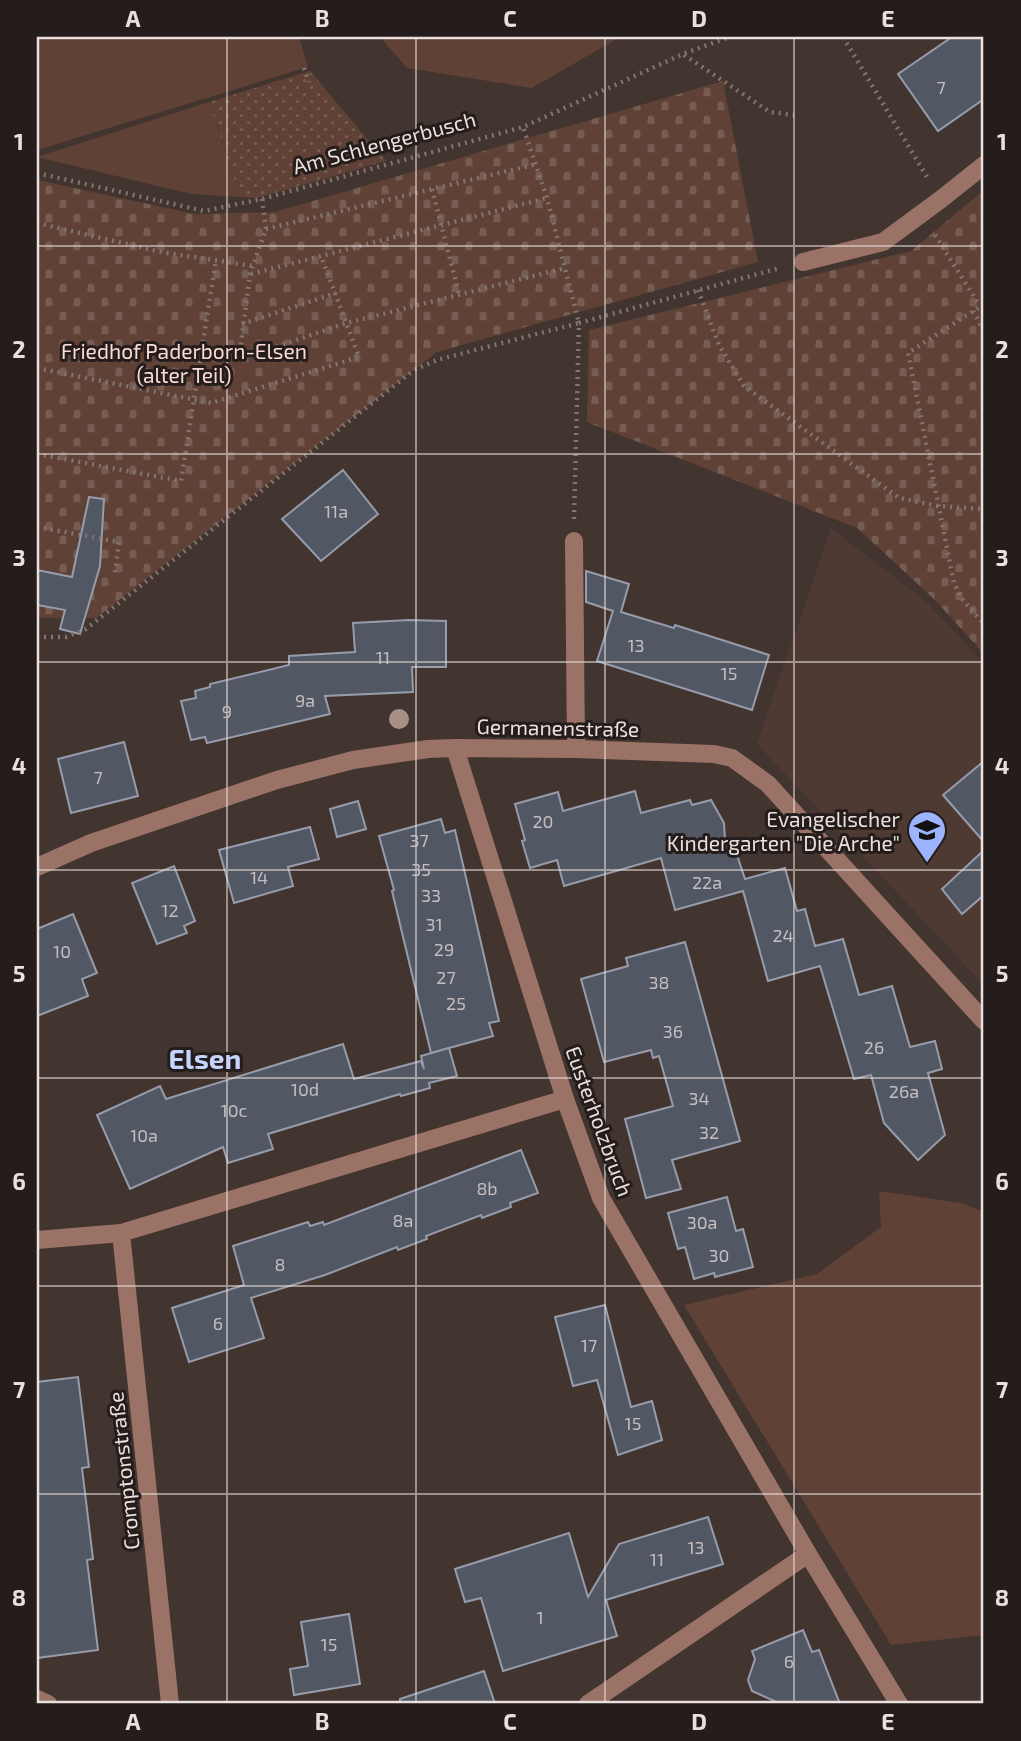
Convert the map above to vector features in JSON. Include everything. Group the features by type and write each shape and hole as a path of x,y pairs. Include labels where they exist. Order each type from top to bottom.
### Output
{"street":[{"path":"803,262 883,242 984,165"},
{"path":"574,541 576,749"},
{"name":"Germanenstraße","path":"37,867 91,843 277,780 354,760 428,749 455,748 714,754 732,758 768,785 984,1021"},
{"name":"Eusterholzbruch","path":"455,748 565,1100 601,1198 808,1554 899,1704"},
{"path":"37,1240 121,1233 565,1100"},
{"name":"Cromptonstraße","path":"121,1233 170,1704"},
{"path":"588,1704 808,1554"},
{"path":"37,1699 48,1704"}],"path":[{"name":"Am Schlengerbusch","path":"37,173 204,211 262,199 523,127 683,54 729,37"},
{"path":"843,37 940,200"},
{"path":"683,54 771,112 794,115"},
{"path":"304,68 309,82"},
{"path":"523,127 547,198 579,323 574,541"},
{"path":"266,229 537,164"},
{"path":"432,189 458,294"},
{"path":"250,274 547,198"},
{"path":"262,199 266,229 250,274 239,359 347,323 565,268"},
{"path":"922,214 982,305 908,353 954,583 962,599 984,624"},
{"path":"37,223 160,252 253,266"},
{"path":"37,368 211,403 359,357 321,256"},
{"path":"37,454 181,481 216,260"},
{"path":"37,637 66,637 86,629 414,370 437,360 803,262"},
{"path":"698,290 719,345 744,386 899,498 938,506 984,509"},
{"path":"242,324 336,293"},
{"path":"973,311 984,331"},
{"path":"37,527 119,542 115,572"}],"shaded area":[{"name":"Evangelischer Kindergarten \"Die Arche\"","path":"831,528 929,604 984,664 984,985 757,744"}],"green space":[{"path":"37,37 299,37 308,67 37,150"},
{"path":"380,37 620,37 532,88 407,68"},
{"path":"310,71 386,161 257,198 240,197 209,102"},
{"name":"Friedhof Paderborn-Elsen (alter Teil)","path":"723,81 758,262 437,352 96,618 37,618 37,180 195,214 275,212"},
{"path":"209,102 240,197 191,194 37,157"},
{"path":"984,190 984,654 935,600 857,528 587,422 589,330 911,251"},
{"path":"879,1191 961,1203 984,1212 984,1635 891,1645 684,1305 817,1274 881,1227"}],"building":[{"path":"952,37 984,37 984,99 938,131 898,74"},
{"path":"343,470 378,514 321,561 282,519"},
{"path":"89,497 104,499 100,566 80,634 60,629 65,610 37,605 37,570 72,577"},
{"path":"586,571 629,584 621,612 674,628 675,625 769,655 752,710 597,661 613,611 586,602"},
{"path":"446,621 446,667 412,667 413,692 325,696 330,714 207,743 205,737 191,740 181,701 196,698 195,691 210,687 210,684 289,665 289,656 355,652 353,623"},
{"path":"124,742 138,796 71,813 58,759"},
{"path":"984,761 984,842 943,795"},
{"path":"635,791 641,813 690,800 692,805 711,800 724,823 725,840 738,858 745,879 785,868 797,911 805,909 815,946 843,939 859,995 892,986 910,1047 935,1041 942,1069 928,1073 945,1135 918,1160 884,1123 871,1075 854,1079 820,966 768,981 743,891 675,910 661,858 564,886 557,860 530,868 515,804 558,792 563,811"},
{"path":"358,801 366,829 337,837 330,809"},
{"path":"441,819 445,833 455,830 499,1021 489,1023 493,1036 431,1053 379,836"},
{"path":"310,827 319,859 288,867 293,886 234,903 219,850"},
{"path":"984,850 984,895 962,914 942,889"},
{"path":"174,866 195,921 184,926 187,933 157,944 132,883"},
{"path":"73,914 97,973 82,979 88,996 37,1016 37,929"},
{"path":"685,942 740,1141 672,1160 681,1189 646,1198 625,1119 673,1106 659,1056 653,1058 651,1050 604,1062 581,979 628,966 626,958"},
{"path":"343,1044 354,1079 421,1061 424,1069 421,1056 449,1048 457,1076 429,1083 430,1088 401,1096 400,1094 268,1134 273,1149 228,1163 223,1147 130,1189 97,1115 160,1086 166,1099"},
{"path":"521,1150 538,1193 510,1203 511,1207 482,1218 481,1215 398,1250 397,1247 325,1275 251,1298 264,1338 189,1362 172,1308 244,1285 233,1246 308,1222 310,1226 323,1222 324,1225"},
{"path":"727,1197 736,1231 743,1229 753,1267 715,1277 714,1273 694,1279 685,1247 678,1249 668,1213"},
{"path":"605,1305 631,1407 652,1401 662,1440 618,1455 597,1380 573,1386 555,1317"},
{"path":"78,1377 89,1467 82,1468 93,1559 87,1560 98,1650 37,1658 37,1382"},
{"path":"708,1517 723,1564 606,1600 617,1636 503,1671 481,1598 465,1602 455,1569 569,1533 588,1597 619,1544"},
{"path":"349,1614 360,1684 294,1695 290,1669 308,1666 301,1622"},
{"path":"803,1630 812,1652 819,1650 840,1704 781,1704 752,1691 748,1680 755,1659 752,1651"},
{"path":"484,1671 495,1704 400,1704 400,1699"}],"place":[{"name":"Evangelischer Kindergarten \"Die Arche\"","path":"927,864"}],"district":[{"name":"Elsen","path":"205,1058"}]}
